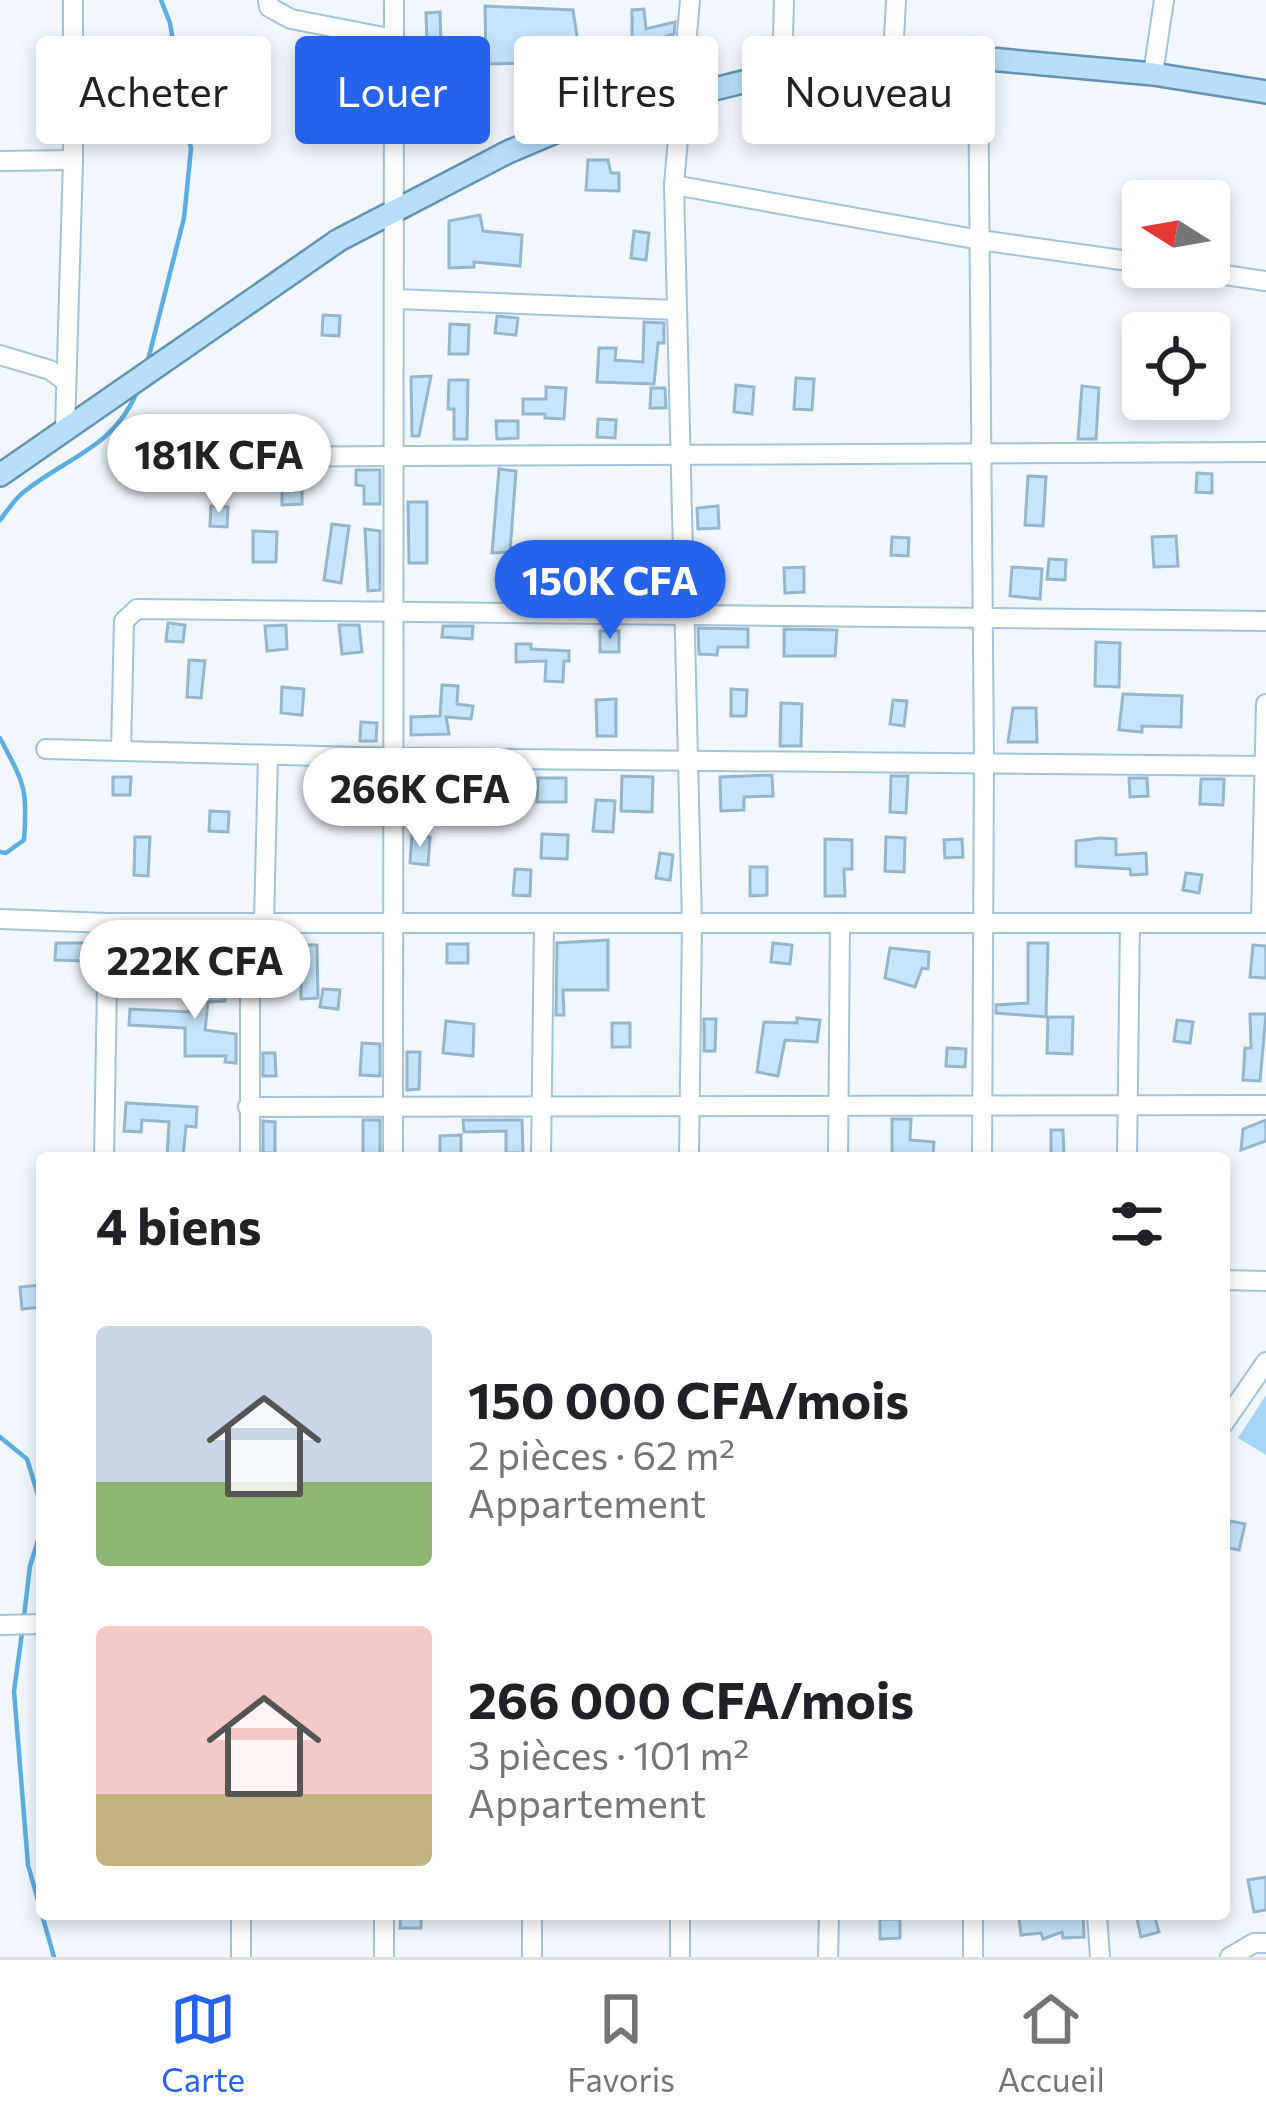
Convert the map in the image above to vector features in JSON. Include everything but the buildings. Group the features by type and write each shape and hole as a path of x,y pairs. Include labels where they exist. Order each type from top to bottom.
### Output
{"main road":[{"path":"995,60 1153,74 1266,92"},
{"path":"0,475 339,240 527,144"}],"street":[{"path":"65,430 73,0"},
{"path":"268,0 268,7 291,19 379,36"},
{"path":"394,0 394,36"},
{"path":"688,36 690,0"},
{"path":"783,36 784,0"},
{"path":"894,36 896,0"},
{"path":"1153,74 1164,0"},
{"path":"393,1152 395,144"},
{"path":"679,144 674,184 692,923 689,1152"},
{"path":"979,144 985,923 982,1152"},
{"path":"0,161 73,160"},
{"path":"674,184 980,240 1122,260"},
{"path":"1230,276 1266,281"},
{"path":"396,299 677,310"},
{"path":"0,355 50,370 64,381"},
{"path":"212,457 1266,452"},
{"path":"0,458 23,459"},
{"path":"122,751 124,621 137,609 1266,621"},
{"path":"0,919 108,923 1264,923 1266,704"},
{"path":"46,749 396,758 1265,766"},
{"path":"250,1152 248,1107 268,754"},
{"path":"1127,1152 1130,922"},
{"path":"104,1152 108,923"},
{"path":"541,1152 544,923"},
{"path":"838,1152 840,923"},
{"path":"248,1107 1266,1105"},
{"path":"1230,1280 1266,1281"},
{"path":"1230,1414 1266,1362"},
{"path":"0,1625 36,1624"},
{"path":"241,1920 241,1957"},
{"path":"384,1920 384,1957"},
{"path":"532,1920 532,1957"},
{"path":"680,1920 680,1957"},
{"path":"828,1957 829,1920"},
{"path":"973,1920 973,1957"},
{"path":"1097,1920 1100,1957"},
{"path":"1230,1957 1254,1943 1266,1942"}],"shaded area":[{"path":"1266,1395 1266,1455 1238,1438"}],"waterway":[{"path":"147,364 184,218 191,149 170,23 161,0"},
{"path":"0,520 21,494 103,439 137,392"},
{"path":"0,738 19,777 25,808 24,840 0,852"},
{"path":"0,1437 27,1459 36,1488"},
{"path":"24,1616 36,1547"},
{"path":"22,1633 14,1691 28,1865 36,1893"},
{"path":"44,1920 54,1957"}]}
